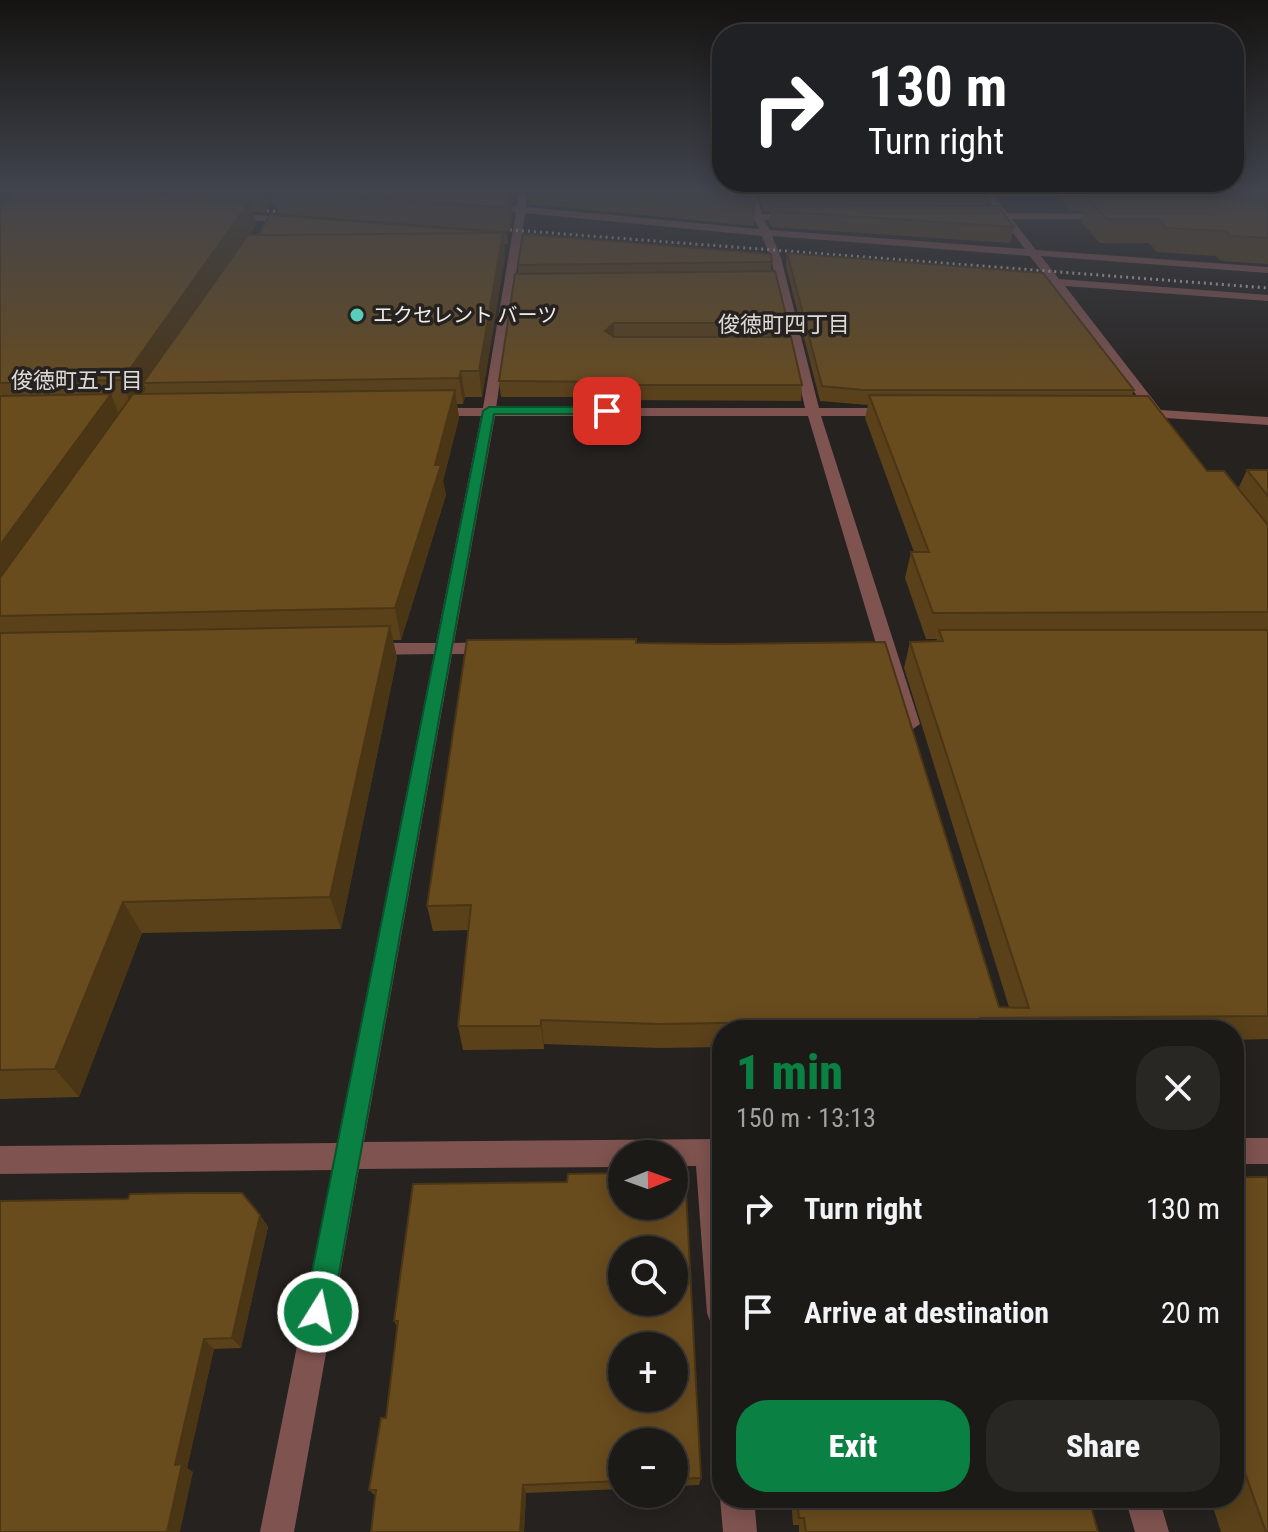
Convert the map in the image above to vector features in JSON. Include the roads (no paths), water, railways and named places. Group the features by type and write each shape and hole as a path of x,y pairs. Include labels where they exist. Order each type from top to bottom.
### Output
{"street":[{"path":"277,1532 489,411 514,259"},
{"path":"776,259 813,412 915,740"},
{"path":"1039,259 1175,436"},
{"path":"1123,259 1268,270"},
{"path":"766,280 782,279"},
{"path":"1014,279 1268,298"},
{"path":"510,282 526,282"},
{"path":"782,345 797,345"},
{"path":"409,412 907,412"},
{"path":"1125,412 1268,421"},
{"path":"349,650 507,648"},
{"path":"1244,1151 1268,1151"},
{"path":"0,1160 712,1152"},
{"path":"738,1508 740,1532"},
{"path":"1145,1508 1152,1532"}],"railway":[{"path":"896,259 1268,288"}],"place":[{"name":"エクセレント バーツ","path":"357,315"}],"district":[{"name":"俊徳町四丁目","path":"784,324"},
{"name":"俊徳町五丁目","path":"77,380"}]}
